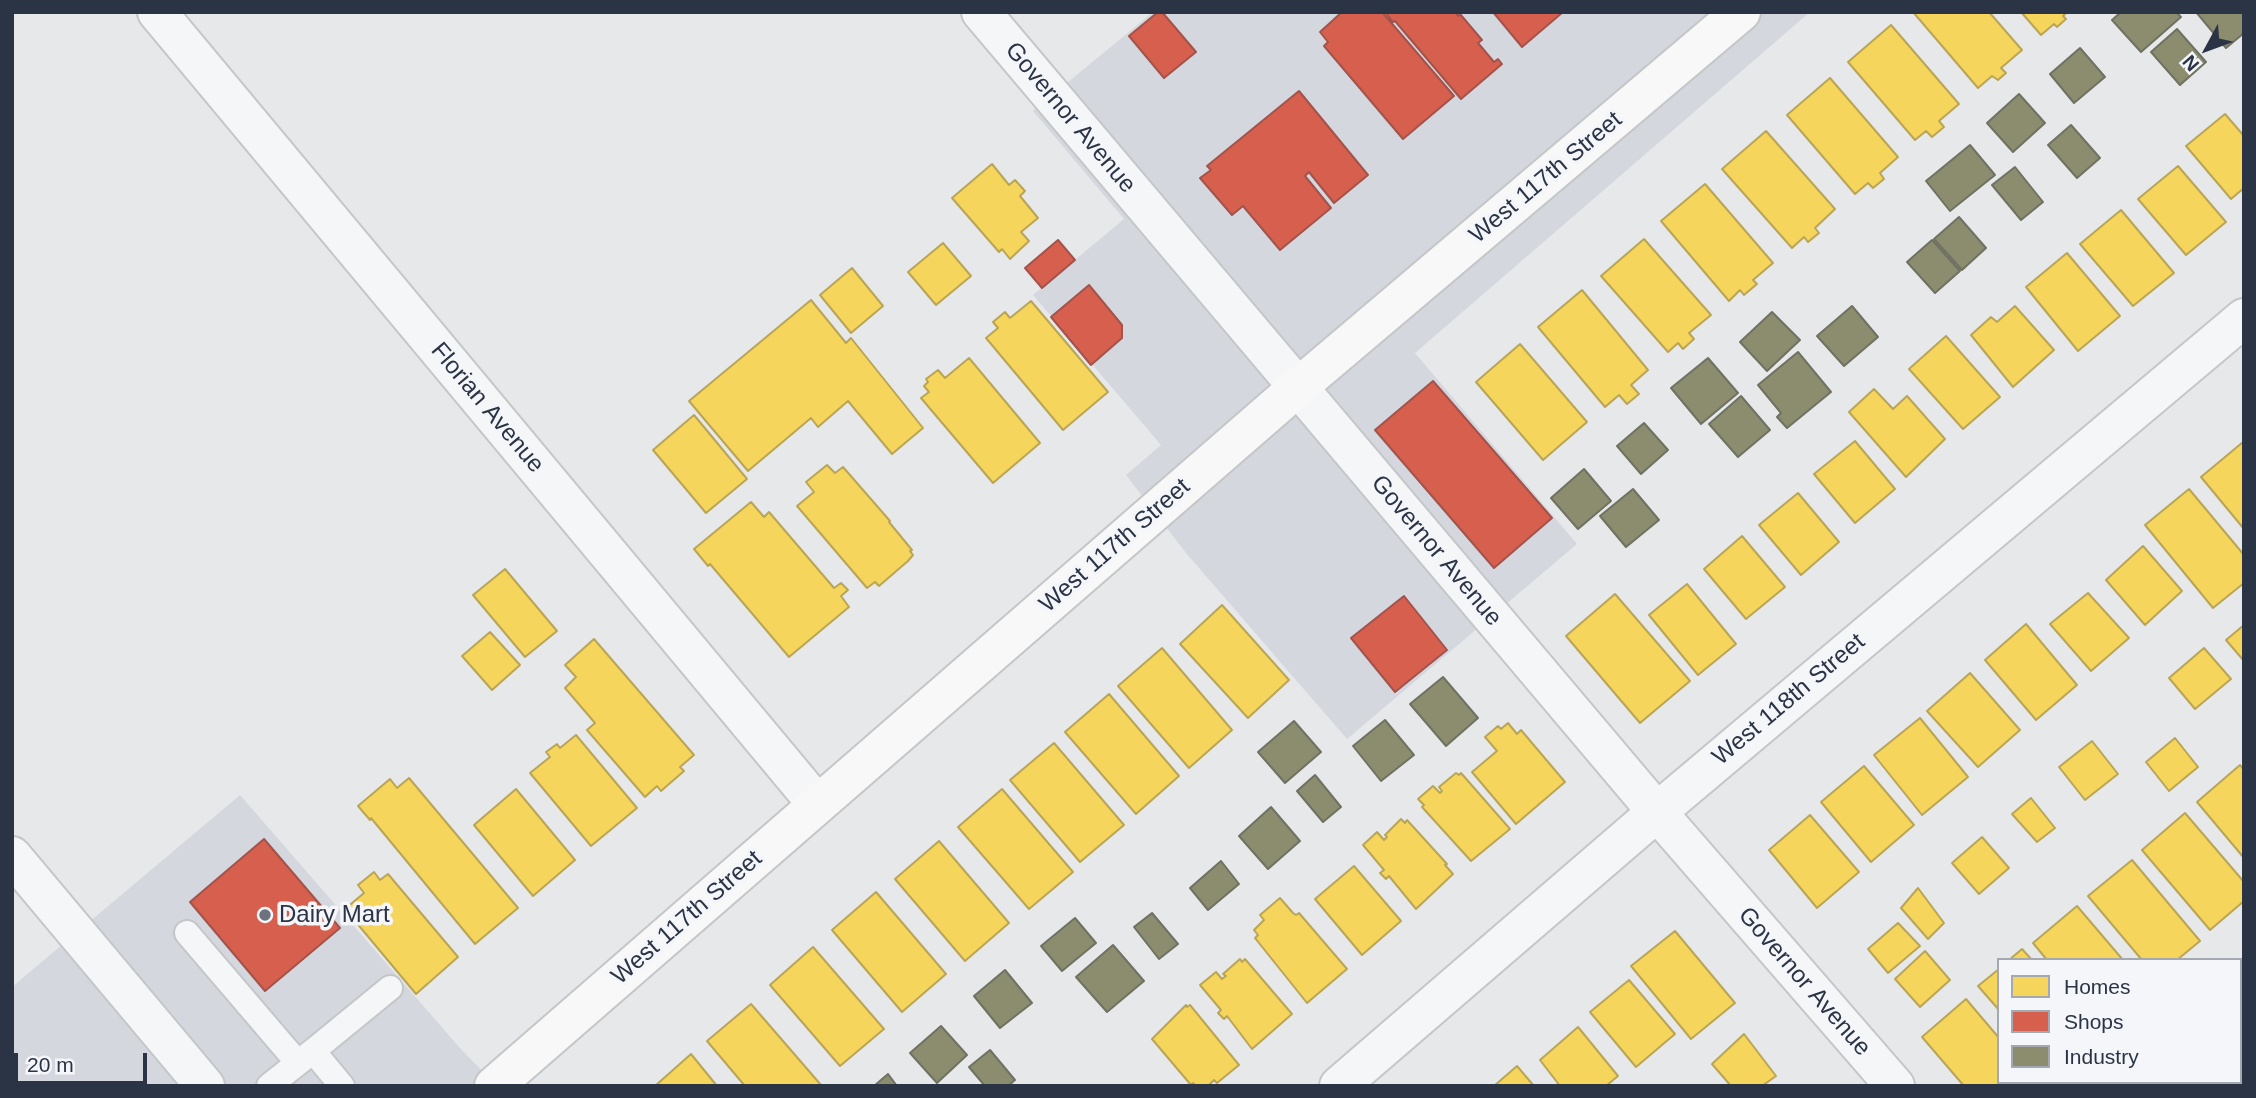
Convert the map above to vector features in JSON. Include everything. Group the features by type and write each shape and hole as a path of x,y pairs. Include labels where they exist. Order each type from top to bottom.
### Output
{"main road":[{"name":"West 117th Street","path":"494,1086 1297,388 1741,12"}],"street":[{"name":"Florian Avenue","path":"158,12 817,804"},
{"name":"Governor Avenue","path":"981,12 1657,812 1895,1086"},
{"name":"West 118th Street","path":"1339,1086 1657,812 2244,318"},
{"path":"12,856 205,1086"}],"lane":[{"path":"187,933 305,1057 342,1086"},
{"path":"269,1086 390,988"}],"shaded area":[{"path":"1153,12 1810,12 1415,353 1577,544 1347,739 1186,553 1126,475 1161,445 1033,295 1124,219 1033,111"},
{"path":"240,795 487,1076 476,1086 12,1086 12,987"}],"building: Homes":[{"path":"1913,12 1989,12 2022,50 2001,68 2006,73 1998,80 1992,76 1978,88"},
{"path":"2021,12 2067,12 2063,16 2066,19 2057,27 2054,24 2041,35"},
{"path":"1891,25 1959,104 1939,121 1944,127 1932,137 1926,131 1915,140 1848,62"},
{"path":"1830,78 1898,157 1880,173 1884,179 1873,188 1868,183 1855,194 1787,115"},
{"path":"2225,114 2244,136 2244,188 2231,199 2186,146"},
{"path":"1766,131 1835,209 1815,228 1819,233 1808,242 1804,237 1792,248 1722,169"},
{"path":"992,164 1009,185 1015,180 1025,191 1020,196 1038,218 1021,232 1029,241 1010,259 1002,249 999,252 952,198"},
{"path":"2178,166 2226,222 2186,255 2138,199"},
{"path":"1705,184 1773,263 1753,280 1757,284 1744,295 1740,290 1729,301 1661,221"},
{"path":"2121,210 2174,273 2133,306 2080,244"},
{"path":"1644,239 1711,315 1689,333 1694,339 1683,349 1678,343 1668,352 1601,276"},
{"path":"943,243 971,276 936,305 908,272"},
{"path":"2067,253 2120,316 2078,351 2026,287"},
{"path":"852,268 883,306 851,333 820,295"},
{"path":"1582,290 1648,370 1631,385 1639,394 1627,404 1619,395 1605,407 1538,327"},
{"path":"811,300 846,343 851,338 923,428 892,454 848,401 818,427 811,418 748,471 689,401"},
{"path":"1031,301 1108,392 1063,430 986,338 998,328 993,322 1005,312 1010,318"},
{"path":"2015,306 2054,350 2013,387 1971,335 1991,317 1997,322"},
{"path":"1946,336 2000,397 1963,429 1909,369"},
{"path":"1520,344 1587,422 1543,460 1476,382"},
{"path":"969,358 1040,443 993,483 921,398 929,392 924,386 928,382 926,379 938,370 945,378"},
{"path":"1874,389 1893,409 1907,396 1945,439 1906,477 1849,412"},
{"path":"694,415 747,479 706,513 653,450"},
{"path":"1855,441 1895,489 1855,523 1814,474"},
{"path":"2244,443 2244,529 2201,477"},
{"path":"827,465 835,473 843,467 912,550 910,551 913,555 908,561 879,586 875,582 867,588 797,506 814,492 806,482"},
{"path":"2189,489 2244,555 2244,583 2213,608 2145,525"},
{"path":"1798,493 1839,542 1801,575 1759,525"},
{"path":"751,502 764,517 769,512 834,588 841,583 848,590 841,596 849,607 789,657 710,564 708,566 694,549"},
{"path":"1742,536 1785,587 1746,619 1704,569"},
{"path":"2143,546 2182,591 2145,625 2106,580"},
{"path":"505,569 557,631 525,657 473,595"},
{"path":"1687,584 1736,644 1698,675 1649,615"},
{"path":"2088,593 2129,638 2091,671 2050,624"},
{"path":"1615,594 1690,681 1640,723 1566,636"},
{"path":"1222,605 1289,680 1248,718 1180,644"},
{"path":"2026,624 2077,685 2036,720 1985,660"},
{"path":"2244,625 2244,661 2226,640"},
{"path":"490,632 520,665 492,690 462,656"},
{"path":"594,639 694,755 680,767 684,771 661,791 657,786 645,797 587,730 595,723 565,688 576,677 565,665"},
{"path":"1162,648 1232,730 1189,768 1118,686"},
{"path":"2204,648 2231,679 2195,709 2169,678"},
{"path":"1970,673 2020,730 1978,767 1927,711"},
{"path":"1109,694 1179,776 1136,814 1065,732"},
{"path":"1920,718 1968,777 1922,815 1874,755"},
{"path":"1508,723 1517,734 1521,730 1565,782 1516,824 1472,772 1497,751 1485,737 1498,726 1501,729"},
{"path":"576,735 637,808 591,846 530,773 550,757 546,752 557,744 560,748"},
{"path":"2175,738 2198,767 2169,791 2146,762"},
{"path":"2092,741 2118,774 2085,800 2059,767"},
{"path":"1054,743 1124,825 1080,862 1010,780"},
{"path":"2240,765 2244,770 2244,858 2197,802"},
{"path":"1864,766 1914,825 1871,862 1821,802"},
{"path":"1456,773 1461,773 1510,829 1471,861 1422,807 1424,805 1418,799 1433,786 1440,793 1442,791 1439,787"},
{"path":"409,778 518,908 475,944 371,818 370,820 358,806 390,779 397,788"},
{"path":"516,789 575,860 533,896 474,825"},
{"path":"1002,789 1073,872 1029,909 958,827"},
{"path":"2031,798 2055,828 2037,842 2012,814"},
{"path":"2185,813 2244,882 2244,901 2210,930 2142,850"},
{"path":"1810,815 1859,872 1817,908 1769,850"},
{"path":"1401,819 1405,823 1407,820 1453,874 1416,909 1389,876 1386,879 1380,873 1384,870 1363,845 1377,832 1384,840 1387,837 1385,835"},
{"path":"1982,837 2009,868 1979,894 1952,863"},
{"path":"939,841 1009,923 965,961 895,879"},
{"path":"2132,860 2200,941 2179,958 2140,958 2088,896"},
{"path":"1354,866 1401,921 1362,955 1315,899"},
{"path":"374,872 380,880 388,874 458,957 416,994 345,909 364,893 358,885"},
{"path":"1918,888 1944,923 1928,939 1901,908"},
{"path":"876,892 946,974 902,1012 832,930"},
{"path":"1280,898 1293,913 1299,913 1347,969 1307,1003 1255,938 1258,935 1254,930 1264,920 1260,915"},
{"path":"2077,906 2121,958 2045,958 2033,943"},
{"path":"1898,923 1920,946 1888,973 1868,949"},
{"path":"1675,931 1735,1003 1691,1039 1631,966"},
{"path":"813,947 884,1029 840,1066 770,985"},
{"path":"2022,949 2030,958 2011,958"},
{"path":"1925,951 1950,980 1920,1007 1895,979"},
{"path":"1240,959 1242,962 1245,959 1292,1014 1252,1049 1227,1016 1224,1019 1218,1013 1221,1010 1200,985 1216,972 1222,979 1226,976 1223,974"},
{"path":"1997,971 1997,1008 1978,986"},
{"path":"1629,980 1675,1034 1636,1067 1590,1012"},
{"path":"1966,999 1997,1036 1997,1084 2031,1084 1964,1086 1922,1037"},
{"path":"751,1004 821,1085 745,1086 707,1041"},
{"path":"1186,1005 1190,1005 1239,1065 1217,1083 1214,1080 1208,1086 1196,1086 1193,1083 1191,1085 1152,1039"},
{"path":"1578,1027 1618,1076 1606,1086 1560,1086 1540,1060"},
{"path":"1744,1034 1776,1076 1762,1086 1731,1086 1712,1064"},
{"path":"691,1054 717,1086 655,1086"},
{"path":"1517,1066 1534,1086 1494,1086"}],"building: Shops":[{"path":"1158,12 1162,12 1196,52 1164,78 1129,36"},
{"path":"1342,12 1382,12 1454,96 1403,139 1324,46 1328,42 1320,32"},
{"path":"1385,12 1460,14 1482,40 1478,43 1494,62 1498,59 1502,64 1461,99"},
{"path":"1493,12 1563,12 1522,47"},
{"path":"1299,91 1368,175 1334,203 1309,172 1305,176 1331,208 1280,250 1243,206 1232,215 1200,178 1211,170 1207,166"},
{"path":"1058,240 1075,260 1042,288 1025,268"},
{"path":"1089,285 1122,325 1122,338 1091,365 1051,317"},
{"path":"1433,381 1552,518 1494,568 1375,430"},
{"path":"1404,596 1447,650 1395,692 1351,638"},
{"name":"Dairy Mart","path":"264,839 340,928 265,991 190,902"}],"building: Industry":[{"path":"2121,12 2176,12 2181,17 2141,52 2112,20"},
{"path":"2196,12 2244,12 2244,33 2226,48"},
{"path":"2177,29 2206,62 2180,85 2151,52"},
{"path":"2080,48 2105,77 2074,103 2050,74"},
{"path":"2019,94 2045,123 2013,152 1987,123"},
{"path":"2071,125 2100,158 2077,178 2048,145"},
{"path":"1970,145 1995,175 1950,211 1926,181"},
{"path":"2015,167 2043,202 2021,220 1992,185"},
{"path":"1959,217 1986,248 1962,270 1934,239"},
{"path":"1932,240 1960,271 1935,293 1907,262"},
{"path":"1852,306 1878,337 1844,366 1817,336"},
{"path":"1772,312 1800,340 1767,371 1740,342"},
{"path":"1798,352 1831,392 1787,428 1777,417 1781,413 1758,385"},
{"path":"1708,358 1738,393 1701,424 1671,388"},
{"path":"1741,396 1770,430 1738,457 1709,424"},
{"path":"1644,423 1668,450 1641,474 1617,446"},
{"path":"1584,469 1611,501 1578,529 1551,498"},
{"path":"1633,489 1659,520 1626,547 1600,516"},
{"path":"1443,677 1478,718 1446,746 1410,704"},
{"path":"1385,720 1414,755 1381,781 1353,746"},
{"path":"1294,721 1321,752 1285,783 1258,752"},
{"path":"1315,775 1341,807 1323,822 1297,791"},
{"path":"1271,807 1300,841 1268,869 1239,836"},
{"path":"1221,861 1239,884 1208,910 1190,888"},
{"path":"1152,913 1178,944 1159,959 1134,927"},
{"path":"1075,918 1096,943 1062,971 1041,946"},
{"path":"1113,945 1144,981 1107,1012 1076,977"},
{"path":"1005,970 1032,1003 1000,1028 974,996"},
{"path":"941,1026 967,1055 937,1083 910,1053"},
{"path":"990,1050 1015,1080 1008,1086 985,1086 969,1067"},
{"path":"888,1074 897,1086 874,1086"}],"place":[{"name":"Dairy Mart","path":"265,915"}]}
